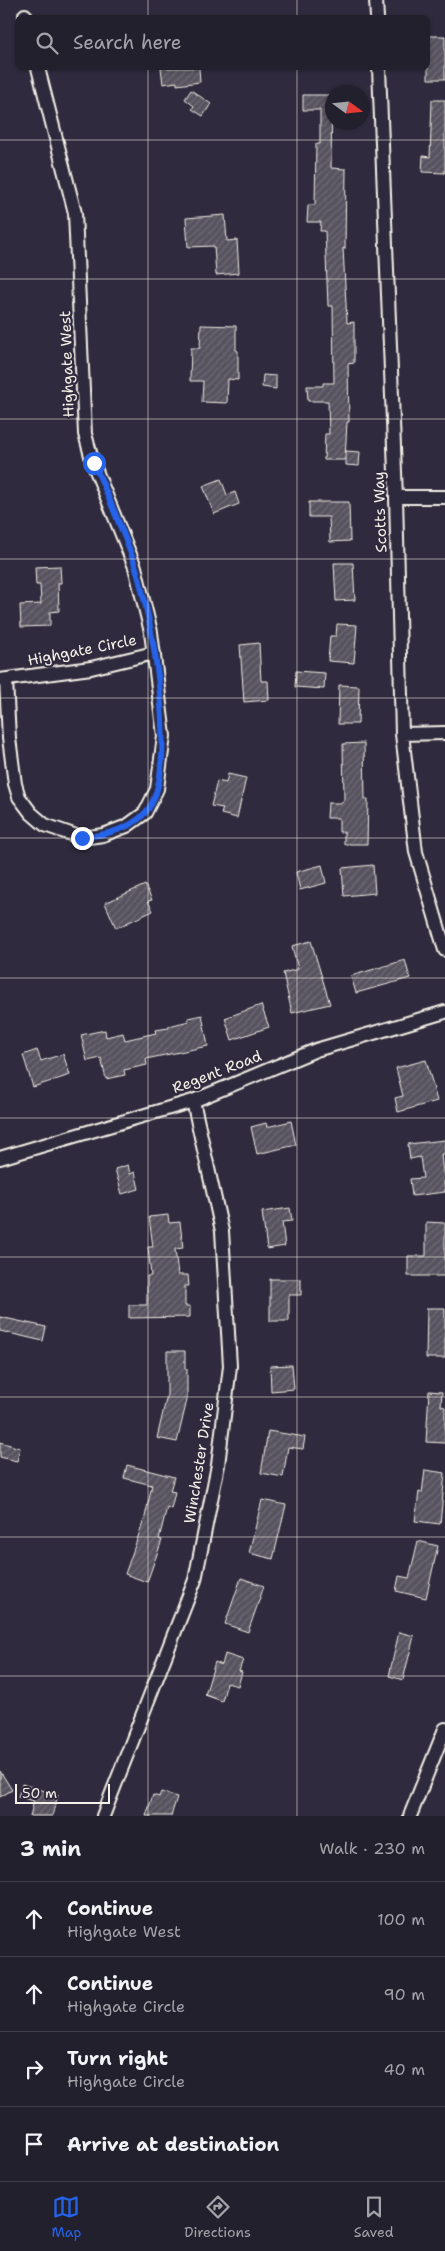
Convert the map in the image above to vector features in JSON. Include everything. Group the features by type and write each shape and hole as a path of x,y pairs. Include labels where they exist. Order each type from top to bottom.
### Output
{"street":[{"path":"376,0 377,15"},
{"name":"Highgate West","path":"39,70 75,214 80,290 85,434 94,463 136,567 154,653"},
{"name":"Scotts Way","path":"379,70 396,497 402,734 416,852 445,950"},
{"path":"396,497 445,497"},
{"name":"Highgate Circle","path":"154,653 164,736 157,789 145,813 127,826 103,835 82,838 45,825 31,813 19,797 15,784 3,680 91,668 154,653"},
{"path":"402,734 445,733"},
{"name":"Regent Road","path":"0,1158 193,1101 316,1050 445,1012"},
{"name":"Winchester Drive","path":"103,1816 195,1580 218,1465 230,1366 222,1232 193,1101"},
{"path":"410,1816 445,1729"}],"building":[{"path":"430,36 445,36 445,79 428,79 428,70 430,70"},
{"path":"161,70 199,70 200,82 177,85 177,82 163,84"},
{"path":"191,90 211,104 203,116 192,109 194,106 185,99"},
{"path":"303,95 325,95 325,130 332,130 331,168 346,169 345,249 343,248 347,323 354,322 354,363 348,364 349,422 347,422 345,460 324,460 325,434 329,434 328,401 308,401 307,386 323,386 323,383 334,383 333,306 328,306 325,231 320,231 321,222 307,222 308,205 315,205 316,144 320,144 320,110 303,110"},
{"path":"432,100 445,100 445,173 422,172 423,156 430,157"},
{"path":"225,215 227,241 237,240 239,273 216,275 214,246 188,247 186,218"},
{"path":"201,325 236,326 238,380 228,379 227,403 202,402 203,381 190,381 191,348 200,348"},
{"path":"263,375 276,376 276,389 262,387"},
{"path":"346,451 360,452 359,466 346,465"},
{"path":"221,479 227,495 235,492 239,504 214,514 203,486"},
{"path":"309,502 349,502 350,541 330,542 329,517 309,517"},
{"path":"334,563 353,563 355,600 336,601"},
{"path":"60,566 61,583 58,583 59,611 50,612 50,626 21,627 20,605 41,604 40,585 36,585 35,567"},
{"path":"337,624 357,625 354,663 328,661 330,636 336,636"},
{"path":"259,643 261,681 268,681 269,700 244,702 240,645"},
{"path":"296,671 325,673 324,689 295,687"},
{"path":"339,685 359,686 358,724 338,724"},
{"path":"364,743 365,799 368,799 367,844 344,844 344,832 339,832 339,818 327,818 328,803 342,803 344,799 343,744"},
{"path":"228,774 246,778 237,818 221,814 223,808 211,806 217,781 226,783"},
{"path":"322,865 326,883 300,890 296,872"},
{"path":"373,865 375,893 344,896 342,868"},
{"path":"145,885 152,900 148,901 153,911 116,928 105,903"},
{"path":"311,941 330,1004 292,1013 283,973 298,969 292,946"},
{"path":"405,960 410,978 356,993 351,976"},
{"path":"261,1005 269,1027 232,1040 225,1018"},
{"path":"202,1015 208,1046 146,1059 147,1065 124,1070 125,1075 106,1079 101,1058 87,1061 81,1035 105,1030 106,1037 123,1033 125,1040 156,1033 155,1030 169,1028 169,1026 189,1021 188,1018"},
{"path":"37,1050 41,1061 63,1054 70,1075 33,1087 23,1055"},
{"path":"426,1060 437,1101 398,1112 395,1098 403,1096 396,1068"},
{"path":"291,1121 296,1145 257,1154 251,1127 266,1123 267,1127"},
{"path":"445,1140 445,1154 441,1154 445,1192 412,1196 410,1179 423,1178 420,1157 410,1159 408,1144"},
{"path":"128,1165 130,1174 135,1172 139,1189 122,1194 115,1169"},
{"path":"290,1208 292,1221 282,1222 285,1246 267,1249 262,1212"},
{"path":"168,1215 169,1223 180,1222 183,1248 175,1249 178,1275 188,1275 189,1286 185,1286 185,1306 190,1306 190,1317 129,1318 129,1305 147,1305 147,1276 151,1276 148,1247 153,1247 149,1217"},
{"path":"426,1222 445,1223 445,1276 408,1276 408,1256 426,1256"},
{"path":"270,1279 301,1279 301,1295 289,1295 289,1321 270,1321"},
{"path":"427,1308 445,1308 445,1358 426,1358"},
{"path":"0,1317 46,1327 43,1341 0,1331"},
{"path":"167,1351 185,1351 185,1369 187,1369 187,1400 177,1442 157,1438 167,1395"},
{"path":"292,1365 294,1389 271,1391 270,1366"},
{"path":"429,1391 442,1392 441,1406 445,1407 445,1443 426,1442"},
{"path":"268,1431 305,1437 303,1449 288,1447 283,1477 261,1473"},
{"path":"0,1442 20,1448 17,1461 0,1457"},
{"path":"127,1465 174,1477 170,1491 175,1492 171,1509 167,1507 159,1539 162,1540 147,1582 125,1574 145,1517 152,1485 124,1478"},
{"path":"425,1470 445,1473 440,1524 415,1521 419,1492 422,1493"},
{"path":"262,1500 286,1505 273,1559 249,1553"},
{"path":"418,1541 438,1546 426,1598 396,1591 399,1576 409,1578"},
{"path":"241,1578 264,1586 248,1632 225,1624"},
{"path":"399,1632 414,1636 403,1680 389,1676"},
{"path":"225,1654 243,1660 239,1671 242,1672 238,1686 227,1683 222,1701 205,1695 215,1662 222,1665"},
{"path":"0,1771 12,1790 0,1797"},
{"path":"22,1784 58,1795 52,1816 30,1816 34,1801 18,1797"},
{"path":"161,1792 177,1797 171,1816 146,1816 153,1795 159,1797"}],"route":[{"path":"82,838 103,835 127,826 145,813 157,789 164,736 151,632 136,567 94,463"}]}
